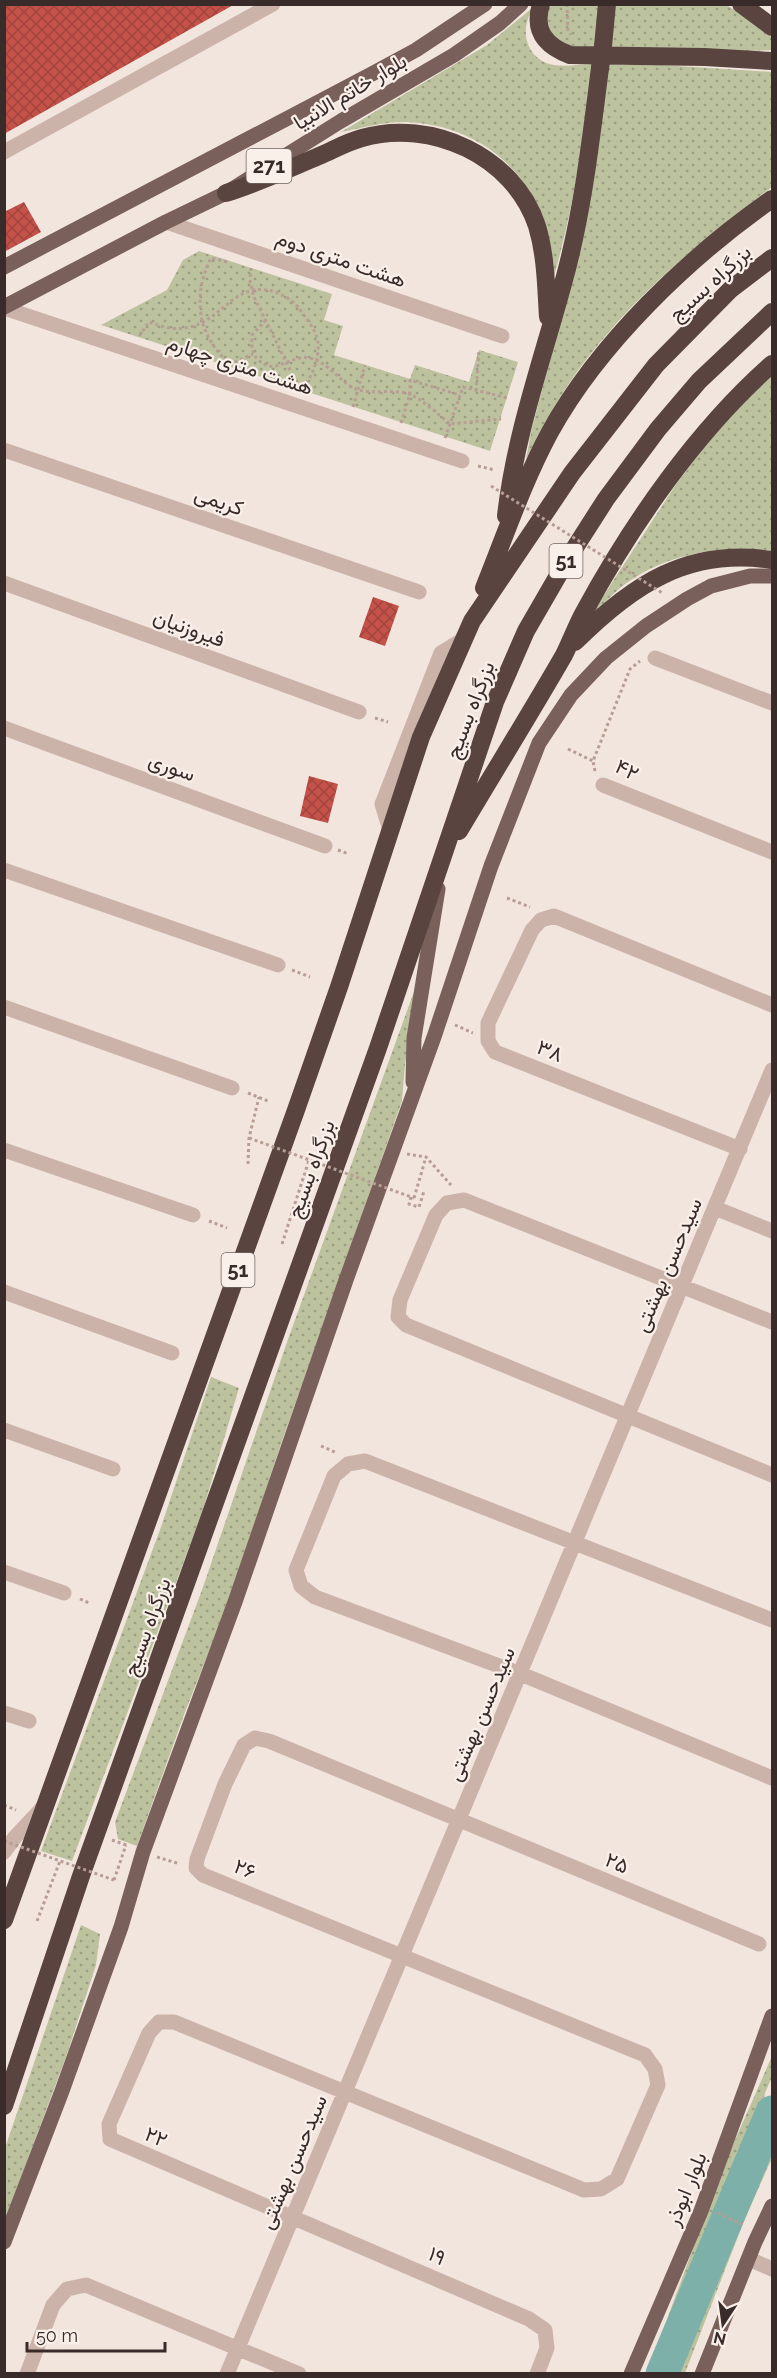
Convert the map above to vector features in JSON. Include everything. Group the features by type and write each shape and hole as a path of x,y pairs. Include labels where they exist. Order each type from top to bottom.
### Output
{"highway":[{"path":"541,4 538,20 543,39 550,46 570,56 705,57 772,62"},
{"path":"503,541 510,483 575,231 600,68 607,4"},
{"path":"741,4 772,27"},
{"path":"226,193 259,183 362,138 401,133 421,134 461,145 481,156 505,174 527,206 536,224 541,242 548,329"},
{"path":"471,621 523,490 550,433 573,393 667,284 715,242 772,200"},
{"name":"بزرگراه بسیج","path":"4,1920 296,1110 421,737 471,621 572,472 656,365 731,289 772,258"},
{"name":"بزرگراه بسیج","path":"4,2106 81,1876 366,1082 495,702 526,631 606,499 658,429 699,381 772,312"},
{"path":"442,860 565,652 584,614 636,526 667,481 714,423 772,364"},
{"path":"565,652 625,596 657,577 720,557 752,557 772,560"}],"main road":[{"name":"بلوار خاتم الانبیا","path":"4,267 416,50 485,4"},
{"name":"بلوار خاتم الانبیا","path":"4,308 166,222 226,193 341,121 454,55 500,23 521,4"},
{"path":"4,2242 121,1928 143,1852 236,1602 491,866 539,743 571,695 606,658 646,626 711,586 731,579 772,576"},
{"path":"412,1097 414,1038 442,860"},
{"name":"بلوار ابوذر","path":"631,2373 701,2211 772,2016"},
{"path":"702,2373 772,2206"}],"street":[{"path":"4,152 273,4"},
{"name":"هشت متری دوم","path":"166,222 502,336"},
{"name":"هشت متری چهارم","path":"4,308 462,461"},
{"name":"کریمی","path":"4,450 419,592"},
{"name":"فیروزنیان","path":"4,583 359,712"},
{"path":"655,658 772,703"},
{"name":"سوری","path":"4,728 325,846"},
{"name":"۴۲","path":"603,785 772,852"},
{"path":"4,870 278,965"},
{"name":"۳۸","path":"740,1149 495,1052 488,1041 488,1023 532,930 541,920 554,916 772,1005"},
{"path":"4,1007 232,1088"},
{"name":"سیدحسن بهشتی","path":"227,2373 772,1070"},
{"path":"4,1150 193,1215"},
{"path":"772,1322 464,1200 447,1203 436,1215 400,1300 398,1317 406,1325 772,1475"},
{"path":"715,1208 772,1231"},
{"path":"4,1292 172,1353"},
{"path":"4,1430 113,1469"},
{"path":"772,1620 365,1461 348,1464 334,1476 296,1570 301,1586 315,1597 521,1674 772,1778"},
{"path":"4,1572 64,1593"},
{"path":"4,1713 29,1721"},
{"name":"۲۵","path":"244,1745 255,1738 268,1741 759,1944"},
{"name":"۲۶","path":"244,1745 225,1784 197,1859 196,1868 203,1875 403,1954"},
{"path":"4,1852 46,1804"},
{"path":"345,2091 584,2190 601,2190 617,2179 658,2085 655,2069 645,2055 403,1954"},
{"name":"۲۲","path":"293,2216 110,2139 109,2124 149,2032 159,2022 174,2022 345,2091"},
{"name":"۱۹","path":"293,2216 530,2319 544,2330 547,2348 537,2373"},
{"path":"749,2259 772,2269"},
{"path":"27,2373 53,2305 67,2289 86,2285 299,2373"}],"path":[{"path":"231,263 211,258 205,270 200,288 202,322 220,356 231,364 254,354"},
{"path":"241,265 251,268 252,290 300,391"},
{"path":"129,350 149,322 170,329 190,327 209,320 235,297 252,290 262,289 278,293 294,302 314,329 318,343 316,360 308,382 289,403"},
{"path":"266,320 252,335 251,350 256,359 268,366 277,367 295,358 316,360 357,390 410,394 450,424 501,419"},
{"path":"476,391 479,350"},
{"path":"349,423 365,365"},
{"path":"396,439 410,394 410,380 460,394"},
{"path":"440,454 463,387 508,398"},
{"path":"491,486 664,594"},
{"name":"۴۲","path":"603,785 596,775 593,761 630,669 641,661 655,658"},
{"path":"568,749 593,761"},
{"path":"232,1088 268,1101"},
{"path":"248,1164 249,1138 259,1098"},
{"path":"249,1138 413,1198"},
{"path":"392,1152 426,1157 464,1200"},
{"path":"424,1191 419,1207 409,1204 426,1157"},
{"path":"282,1244 309,1160"},
{"path":"4,1805 16,1810"},
{"path":"4,1841 114,1880 126,1845"},
{"path":"37,1921 60,1861"},
{"path":"718,2213 744,2224"}],"green space":[{"path":"536,5 528,18 526,29 528,44 535,55 540,60 554,65 593,64 578,171 554,276 548,232 537,204 510,166 492,151 452,130 429,124 397,122 341,132 487,45"},
{"path":"549,5 599,5 595,52 565,45 552,35 548,17"},
{"path":"615,5 727,5 772,37 772,50 610,47"},
{"path":"608,65 661,65 772,72 772,187 686,255 608,333 564,391 526,459 565,303"},
{"path":"199,251 332,294 324,320 343,326 334,355 410,379 415,365 469,382 479,350 518,362 490,451 101,325 167,290 183,260"},
{"path":"772,375 772,551 718,550 663,563 625,584 587,621 675,486 719,427"},
{"path":"420,975 405,1064 402,1101 281,1444 232,1593 185,1712 137,1846 118,1839 115,1822 202,1590 287,1342"},
{"path":"211,1377 239,1388 203,1510 72,1861 41,1851 161,1527"},
{"path":"81,1925 100,1934 96,1965 66,2057 5,2220 5,2148"},
{"path":"772,2056 772,2077 765,2093 751,2182 772,2134 772,2158 744,2221 685,2373 647,2374 721,2172"}],"building":[{"path":"4,4 235,4 4,134"},
{"path":"24,202 41,232 4,252 4,212"},
{"path":"373,597 399,606 385,646 359,637"},
{"path":"309,776 338,784 328,823 300,816"}],"waterway":[{"path":"662,2374 772,2112"}]}
